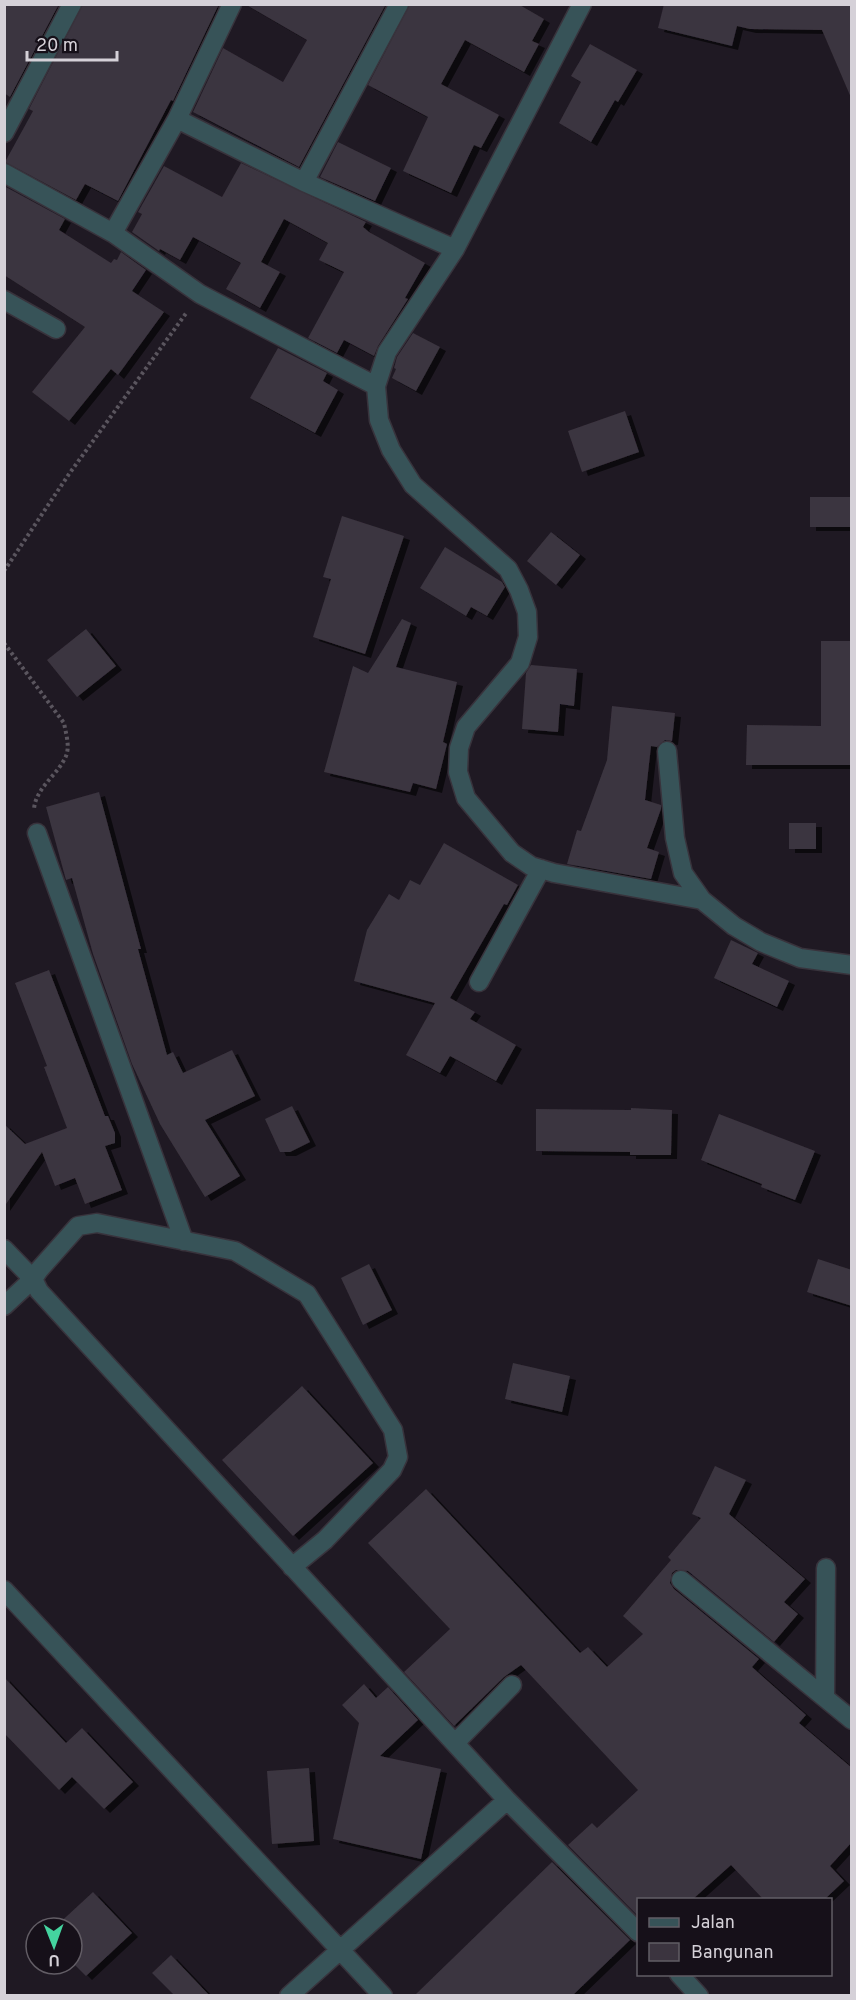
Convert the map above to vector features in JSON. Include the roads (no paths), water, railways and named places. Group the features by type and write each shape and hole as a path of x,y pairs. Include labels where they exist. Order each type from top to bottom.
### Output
{"street":[{"path":"4,133 72,4"},
{"path":"112,233 177,119 232,4"},
{"path":"304,182 399,4"},
{"path":"582,4 455,249 387,352 376,386 379,420 391,450 413,485 508,569 527,612 528,637 519,663 466,727 459,748 458,772 466,798 512,853 531,866 554,873 702,900"},
{"path":"177,119 304,182 455,249"},
{"path":"4,173 112,233 200,294 376,386"},
{"path":"4,300 56,329"},
{"path":"667,751 675,838 683,873 702,900 734,926 761,942 800,958 852,965"},
{"path":"38,833 184,1241"},
{"path":"479,982 541,869"},
{"path":"4,1306 33,1279 78,1226 97,1224 235,1251 307,1294 393,1430 398,1457 392,1470 325,1540 292,1567"},
{"path":"4,1249 33,1279 39,1291 507,1800 637,1930"},
{"path":"825,1698 826,1568"},
{"path":"681,1580 852,1720"},
{"path":"4,1590 383,1995"},
{"path":"455,1743 512,1685"},
{"path":"289,1995 507,1800"},
{"path":"681,1976 699,1995"}]}
